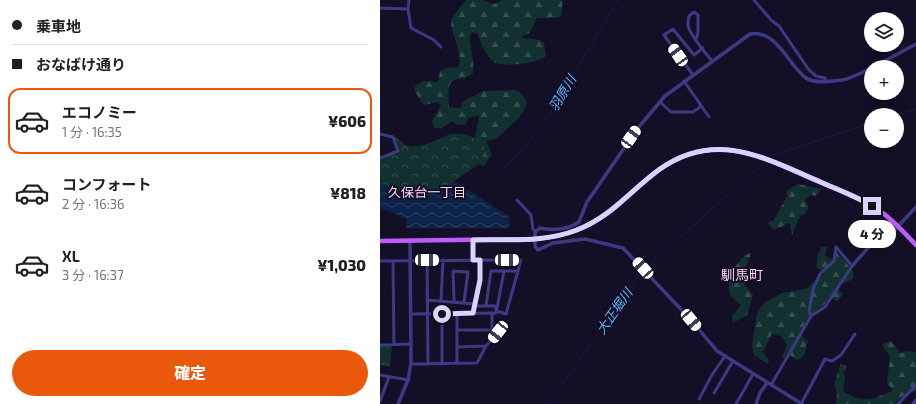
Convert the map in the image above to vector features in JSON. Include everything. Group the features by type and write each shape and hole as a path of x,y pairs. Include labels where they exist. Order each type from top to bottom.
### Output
{"main road":[{"path":"380,241 534,239 558,236 589,225 616,207 666,165 696,153 722,149 756,154 852,196 879,210 899,226 916,244"}],"street":[{"path":"409,0 408,9 411,28 434,40 441,47"},
{"path":"754,0 771,20 780,26 809,70 816,76 825,78 826,81"},
{"path":"380,8 408,9"},
{"path":"696,39 698,33 698,15 694,12 689,16 688,28 696,39 703,48 712,61"},
{"path":"693,75 664,35 673,29 694,55 703,48"},
{"path":"535,231 540,228 556,230 579,222 587,202 638,128 660,102 684,81 749,35 755,34 772,40 806,78 815,81 846,79 916,44"},
{"path":"684,81 709,117"},
{"path":"660,102 671,112 693,112 700,107 700,103"},
{"path":"380,134 393,137 398,151 381,158 380,153"},
{"path":"517,200 531,215 533,229 535,231 534,239 536,249 540,250 553,243 567,240 588,239 623,248 644,269 717,351 801,404 825,359 832,361 841,355 855,334"},
{"path":"756,404 760,393 769,384 811,316 825,307 852,266 868,248 899,226 916,207"},
{"path":"473,240 473,260"},
{"path":"398,404 408,380 411,364 410,241"},
{"path":"811,316 809,311 813,289 820,274 834,261 836,247 852,266"},
{"path":"427,260 428,364"},
{"path":"441,301 443,260"},
{"path":"473,313 480,280 480,260"},
{"path":"380,261 521,260 506,314 497,310 493,306 474,305 454,301 427,300"},
{"path":"393,261 394,344"},
{"path":"486,306 491,271 518,271"},
{"path":"411,314 496,313 504,271"},
{"path":"454,301 454,272 468,272 464,302"},
{"path":"442,314 442,364"},
{"path":"457,314 457,364"},
{"path":"492,314 492,330"},
{"path":"411,364 477,363 486,346 498,332 496,330 457,330"},
{"path":"380,345 411,344"},
{"path":"457,347 486,346"},
{"path":"699,399 712,375 725,356"},
{"path":"714,392 732,361"},
{"path":"736,404 753,374"},
{"path":"380,375 408,380"},
{"path":"380,402 389,377"},
{"path":"898,404 916,385"},
{"path":"913,404 916,400"}],"green space":[{"path":"466,0 482,0 494,4 503,0 563,0 561,16 557,18 537,18 530,33 522,36 523,38 540,40 544,43 546,56 542,59 529,63 512,65 498,64 491,60 477,33 470,33 473,73 466,78 454,80 449,86 449,107 461,108 462,102 483,91 515,90 520,92 527,101 525,109 518,119 497,138 486,141 492,154 484,166 477,164 380,181 474,144 479,116 469,117 465,125 457,125 452,121 442,128 434,128 432,121 441,105 437,102 424,105 415,92 415,86 424,81 438,82 440,71 446,68 459,67 460,61 458,49 452,31 451,19"},
{"path":"450,134 466,135 481,142 486,150 479,164 432,196 413,196 395,192 380,181 380,158 398,151 393,137 414,147 430,143"},
{"path":"798,184 822,189 816,196 811,195 805,199 809,208 805,214 800,216 792,235 790,223 774,230 767,223 774,220 787,196 786,191"},
{"path":"822,247 827,247 825,256 831,259 837,252 853,271 853,279 836,287 843,294 838,301 829,298 824,305 810,315 799,334 808,341 804,355 798,361 787,353 784,359 782,357 787,345 781,336 772,334 763,352 769,360 768,364 754,355 752,346 758,311 765,302 782,293 805,289 825,273 816,267 818,254"},
{"path":"750,253 750,258 746,266 745,285 753,295 747,315 733,323 732,316 741,305 730,294 729,283 737,264 745,255"},
{"path":"891,341 901,353 907,351 916,352 916,391 903,396 894,404 836,404 837,393 834,384 841,363 847,367 843,373 845,377 843,391 850,395 856,398 867,399 878,397 893,391 887,383 890,357 882,344"},
{"path":"380,346 392,346 390,367 380,365"}],"water":[{"path":"380,181 395,192 413,196 432,196 454,181 510,217 509,228 406,228 406,219 380,208"}],"waterway":[{"name":"羽原川","path":"496,178 541,128 618,0"},
{"name":"大正堀川","path":"904,113 916,109"},
{"name":"大正堀川","path":"773,155 864,125"},
{"name":"大正堀川","path":"645,269 762,164"},
{"name":"大正堀川","path":"548,404 642,271"}],"district":[{"name":"久保台一丁目","path":"427,192"},
{"name":"馴馬町","path":"742,274"}],"route":[{"path":"442,314 473,313 480,280 480,260 473,260 473,240 544,238 558,236 577,230 589,225 616,207 657,171 666,165 688,155 722,149 756,154 872,206"}]}
